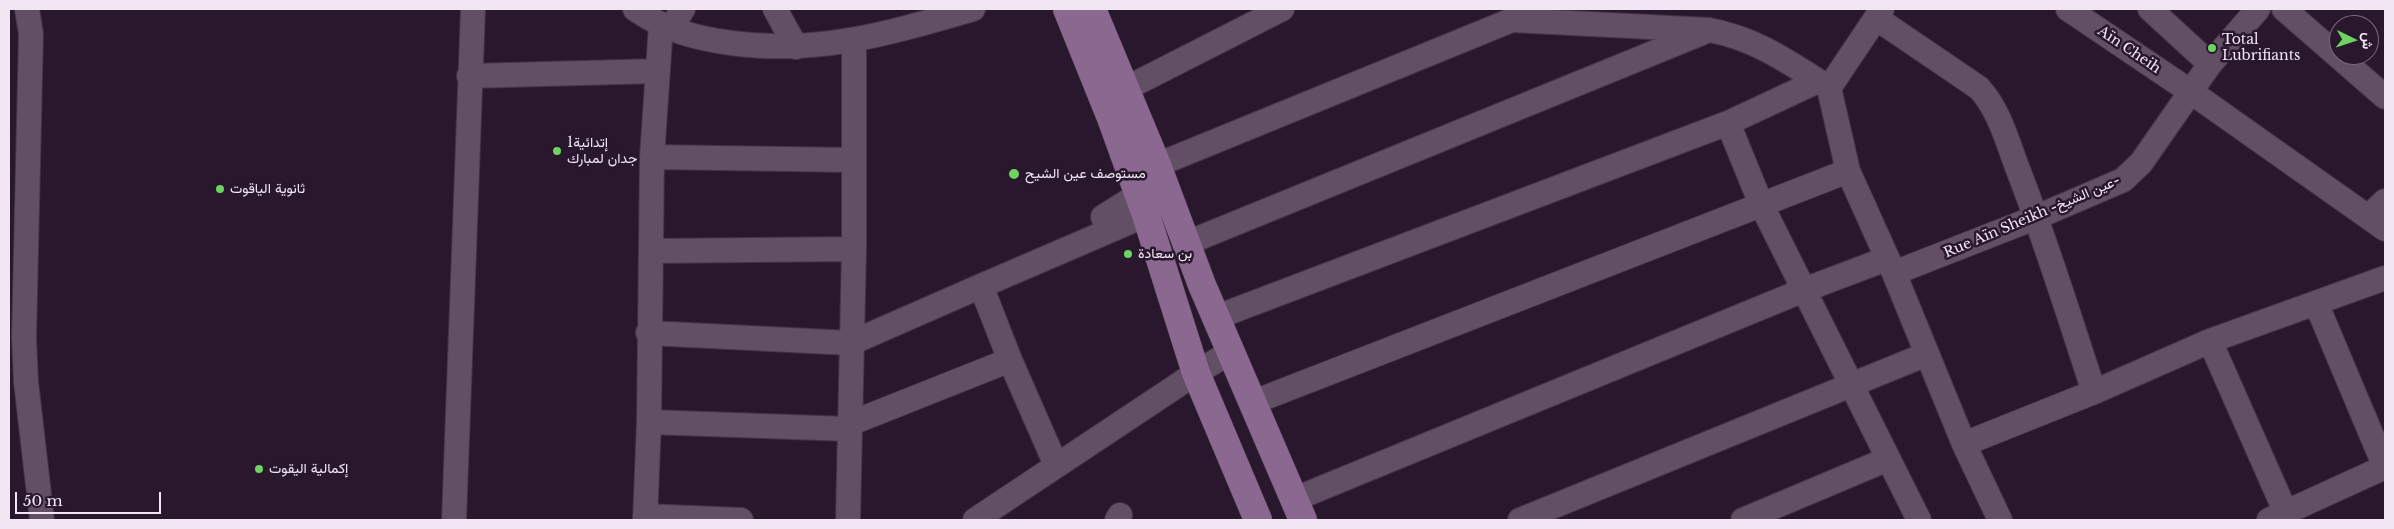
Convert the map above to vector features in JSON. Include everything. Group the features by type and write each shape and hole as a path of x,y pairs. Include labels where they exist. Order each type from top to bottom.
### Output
{"main road":[{"path":"1067,9 1111,118 1142,205 1196,373 1258,520"},
{"path":"1092,9 1157,165 1217,317 1299,510"}],"street":[{"path":"28,9 31,34 16,336 26,382 42,520"},
{"path":"454,520 473,9"},
{"path":"636,9 666,27 697,38 753,46 796,47 854,41 973,9"},
{"path":"683,9 666,27 658,70 652,157 648,334 649,422 645,518 741,520"},
{"path":"775,9 796,47"},
{"path":"1125,89 1282,9"},
{"name":"Aïn Cheih","path":"2068,9 2191,92"},
{"path":"2150,9 2210,64"},
{"name":"Rue Aïn Sheikh -عين الشيخ-","path":"1299,510 1804,290 1890,266 2037,218 2123,180 2133,173 2210,64 2258,9"},
{"path":"2284,9 2385,97"},
{"path":"1217,317 1824,85 1879,13 1979,88 1988,98 1997,116 2037,218 2094,392"},
{"path":"1157,165 1512,14 1709,30 1730,34 1768,48 1824,85 1848,171 1890,266 1964,444 2000,520"},
{"path":"1187,243 1709,30"},
{"path":"848,520 854,248 854,41"},
{"path":"470,76 658,70"},
{"path":"2191,92 2380,216"},
{"path":"1728,123 1761,204 1919,520"},
{"path":"652,157 853,160"},
{"path":"1254,402 1848,171"},
{"path":"1103,217 1142,205"},
{"path":"648,334 851,343 981,286 1142,205"},
{"path":"651,251 854,248"},
{"path":"1964,444 2094,392 2210,341 2385,278"},
{"path":"981,286 1010,360 1056,465"},
{"path":"2210,341 2278,517 2385,467 2316,303"},
{"path":"975,520 1196,373 1232,352"},
{"path":"1520,520 1927,354"},
{"path":"649,422 849,427 1010,360"},
{"path":"1743,520 1888,459"}],"place":[{"name":"Total Lubrifiants","path":"2212,48"},
{"name":"1إتدائية جدان لمبارك","path":"557,151"},
{"name":"مستوصف عين الشيح","path":"1014,174"},
{"name":"ثانوية الياقوت","path":"220,189"},
{"name":"بن سعادة","path":"1128,254"},
{"name":"إكمالية اليقوت","path":"259,469"}]}
